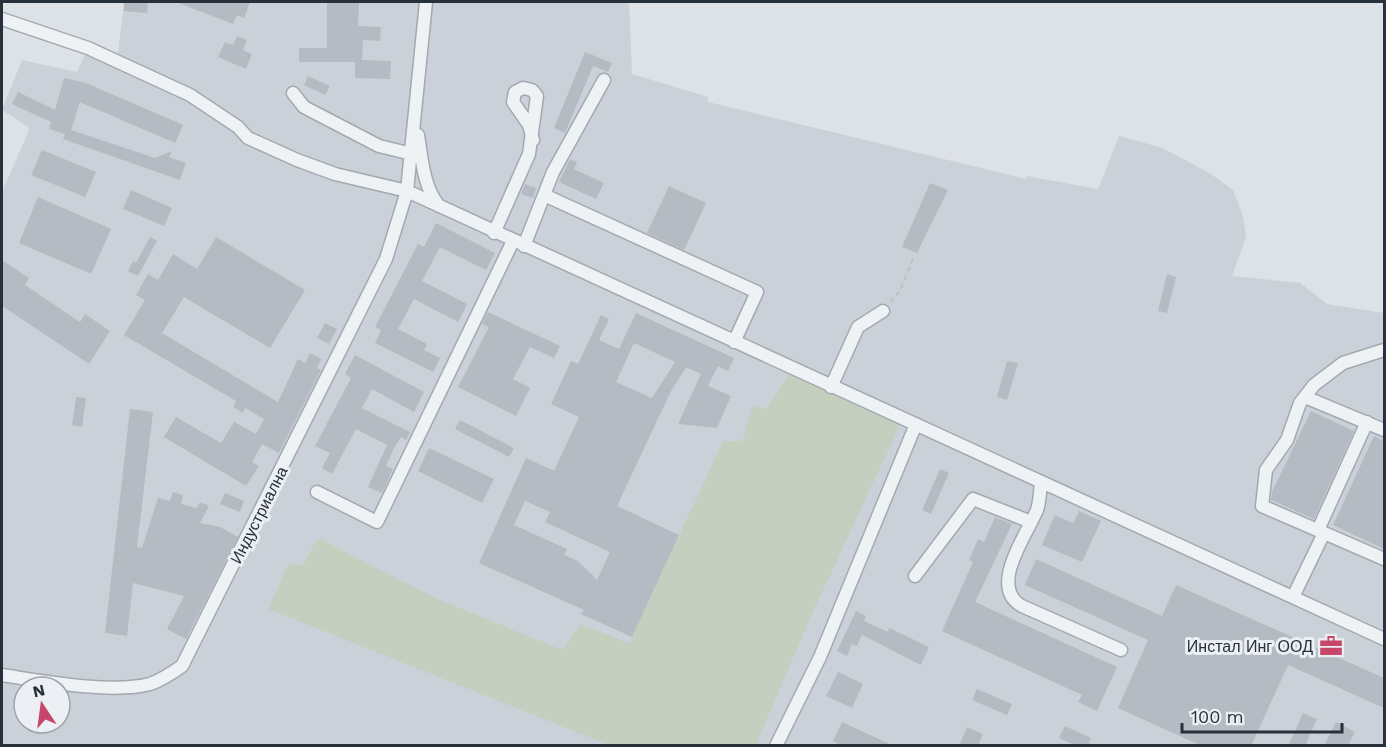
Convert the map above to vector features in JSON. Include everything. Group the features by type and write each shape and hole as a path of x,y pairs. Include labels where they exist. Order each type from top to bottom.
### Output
{"street":[{"path":"426,2 415,118 425,176 431,196 440,207"},
{"path":"2,19 88,48 190,95 238,128 248,138 297,160 335,174 407,191 494,233 1384,639"},
{"path":"317,492 377,522 575,130 604,80"},
{"path":"293,93 304,107 380,146 412,154"},
{"name":"Индустриална","path":"2,675 60,683 127,687 150,684 169,676 182,666 387,259 407,191 415,118"},
{"path":"494,233 532,140"},
{"path":"544,195 757,292 734,342"},
{"path":"831,387 858,327 883,311"},
{"path":"1384,350 1342,363 1314,385 1300,403 1287,440 1266,470 1262,506 1384,559"},
{"path":"1305,397 1384,430"},
{"path":"1293,597 1367,422"},
{"path":"776,746 819,657 916,424"},
{"path":"1041,482 1038,506 1006,580 1010,596 1022,606 1120,650"},
{"path":"915,576 973,499 1031,522"}],"path":[{"path":"883,311 900,291 913,259"}],"shaded area":[{"path":"124,2 629,2 632,74 708,97 708,102 1026,179 1027,176 1098,189 1119,136 1163,148 1211,174 1233,190 1243,216 1246,237 1232,276 1300,283 1327,304 1384,313 1384,745 2,746 2,192 30,128 2,110 22,60 77,72 88,48 117,61"}],"green space":[{"path":"789,374 900,425 813,612 756,745 609,745 268,609 289,563 302,566 318,538 440,600 563,650 580,624 629,643 723,441 742,441 753,406 766,409"}],"building":[{"path":"124,2 148,2 147,13 124,11"},
{"path":"176,2 250,2 244,18 237,15 233,24"},
{"path":"327,2 359,2 358,26 381,27 380,41 363,40 362,60 391,61 390,79 355,78 355,62 299,62 299,48 327,48"},
{"path":"237,36 247,40 243,50 252,54 246,69 218,57 225,42 233,45"},
{"path":"585,52 612,63 608,72 593,66 565,133 554,128"},
{"path":"308,76 330,86 325,95 304,85"},
{"path":"64,78 86,83 183,125 175,143 80,102 71,130 155,158 172,151 169,157 186,163 180,180 63,139 65,134 49,129 51,122 12,104 18,92 55,110"},
{"path":"42,150 96,172 85,197 31,175"},
{"path":"570,159 577,162 574,169 604,183 596,199 559,182"},
{"path":"930,183 948,190 917,253 902,247"},
{"path":"525,184 536,188 533,198 521,194"},
{"path":"669,186 706,203 684,250 647,233"},
{"path":"131,190 172,208 164,226 123,209"},
{"path":"38,197 111,229 91,274 19,243"},
{"path":"436,223 495,253 486,270 440,247 422,281 467,304 458,322 414,299 398,329 427,344 424,350 440,358 433,372 375,343 381,330 375,327 418,244 424,247"},
{"path":"150,237 157,241 138,276 128,271 133,261 136,263"},
{"path":"216,237 305,290 270,348 184,297 162,333 278,402 298,359 305,363 310,353 321,359 317,368 321,370 279,453 262,444 252,462 259,466 246,486 164,437 176,417 221,443 234,422 256,434 264,419 245,408 243,413 233,407 236,401 124,335 145,300 136,295 148,274 158,280 173,254 197,269"},
{"path":"2,260 29,278 25,285 80,322 85,314 110,331 89,364 2,306"},
{"path":"1167,274 1176,277 1167,313 1158,311"},
{"path":"488,312 560,346 554,358 530,347 513,379 530,388 516,416 458,387 489,327 482,324"},
{"path":"636,313 734,358 728,371 718,366 708,386 731,396 717,428 678,424 701,374 686,367 670,393 617,506 679,535 632,637 581,614 584,610 479,563 526,458 554,471 579,417 551,404 571,361 578,364 601,315 609,319 599,340 619,349","holes":["634,343 675,362 652,398 616,382","525,501 550,512 545,522 610,552 597,580 578,561 564,555 567,549 514,525"]},
{"path":"325,323 337,329 329,344 317,338"},
{"path":"355,355 424,392 414,412 372,389 362,408 410,432 406,440 401,437 394,448 386,466 393,469 382,493 368,487 387,445 356,429 332,474 322,468 330,453 315,446 351,378 345,374"},
{"path":"1007,361 1018,363 1007,400 997,397"},
{"path":"76,397 86,398 82,427 72,425"},
{"path":"130,409 153,412 137,547 142,548 158,498 170,501 173,492 183,495 181,504 197,508 200,502 209,506 200,523 220,527 238,537 186,639 167,629 184,596 133,583 127,636 105,633"},
{"path":"1311,411 1354,431 1314,519 1271,500 1272,492"},
{"path":"460,420 514,448 509,457 455,429"},
{"path":"1374,436 1384,441 1384,549 1333,525"},
{"path":"429,448 494,479 482,503 418,471"},
{"path":"940,469 949,473 931,514 922,510"},
{"path":"225,493 244,501 240,512 220,504"},
{"path":"1079,511 1101,521 1082,562 1042,545 1055,515 1073,523"},
{"path":"995,517 1012,524 975,602 1117,667 1097,711 1078,702 1082,695 942,631 973,562 969,560 978,539 984,542"},
{"path":"1036,559 1162,616 1176,585 1384,678 1384,708 1288,665 1251,746 1202,746 1118,708 1148,640 1025,585"},
{"path":"856,611 866,616 864,621 888,632 889,628 929,647 921,665 862,635 857,646 852,644 847,656 837,651"},
{"path":"838,672 863,684 852,708 826,696"},
{"path":"977,689 1012,704 1007,715 972,700"},
{"path":"1303,713 1317,719 1305,746 1288,746"},
{"path":"842,722 894,746 842,746 833,741"},
{"path":"1336,722 1355,732 1348,746 1324,746"},
{"path":"1065,726 1091,738 1088,746 1077,746 1059,738"},
{"path":"967,727 983,734 978,746 959,746"}],"place":[{"name":"Инстал Инг ООД","path":"1331,646"}]}
